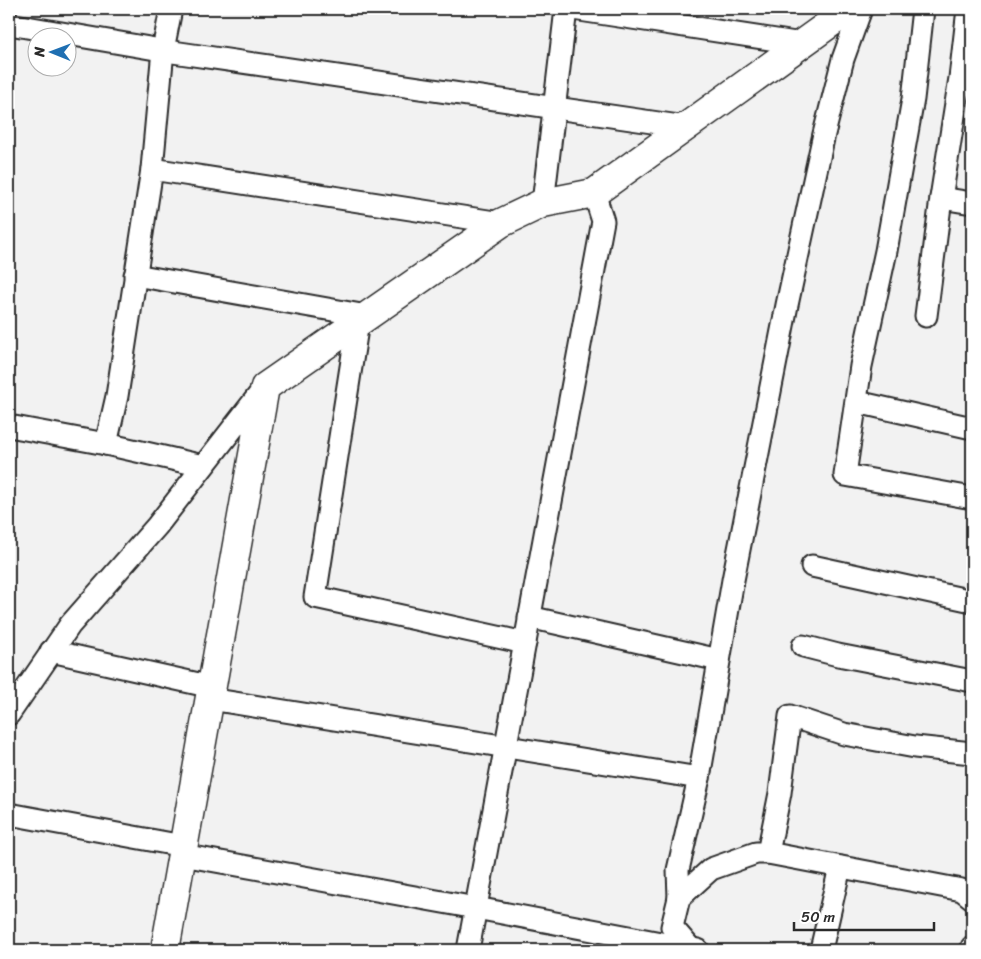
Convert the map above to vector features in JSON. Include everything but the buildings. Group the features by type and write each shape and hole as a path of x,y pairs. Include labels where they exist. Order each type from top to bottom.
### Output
{"main road":[{"path":"165,950 265,387 501,223 543,203 594,193 850,9"}],"street":[{"path":"106,444 117,396 152,169 163,50 170,9"},
{"path":"543,203 566,9"},
{"path":"573,9 802,44"},
{"path":"694,950 672,927 679,898 678,870 699,778 733,580 785,315 824,134 843,60 861,9"},
{"path":"923,9 913,99 886,251 862,366 845,475 972,498"},
{"path":"926,316 968,9"},
{"path":"9,24 163,50 686,127"},
{"path":"152,169 501,223"},
{"path":"468,950 603,221 594,193"},
{"path":"941,198 972,203"},
{"path":"136,276 363,319 315,596 525,643"},
{"path":"9,714 70,625 157,526 265,387"},
{"path":"857,402 972,428"},
{"path":"9,426 106,444 203,466"},
{"path":"812,566 972,601"},
{"path":"529,618 719,660"},
{"path":"803,646 838,655 972,681"},
{"path":"51,651 211,693 506,746 699,778"},
{"path":"768,853 780,793 790,716 844,734 915,747 972,754"},
{"path":"9,814 183,851 694,950"},
{"path":"679,898 711,868 756,853 768,853 962,890 972,898"},
{"path":"821,950 840,867"}]}
